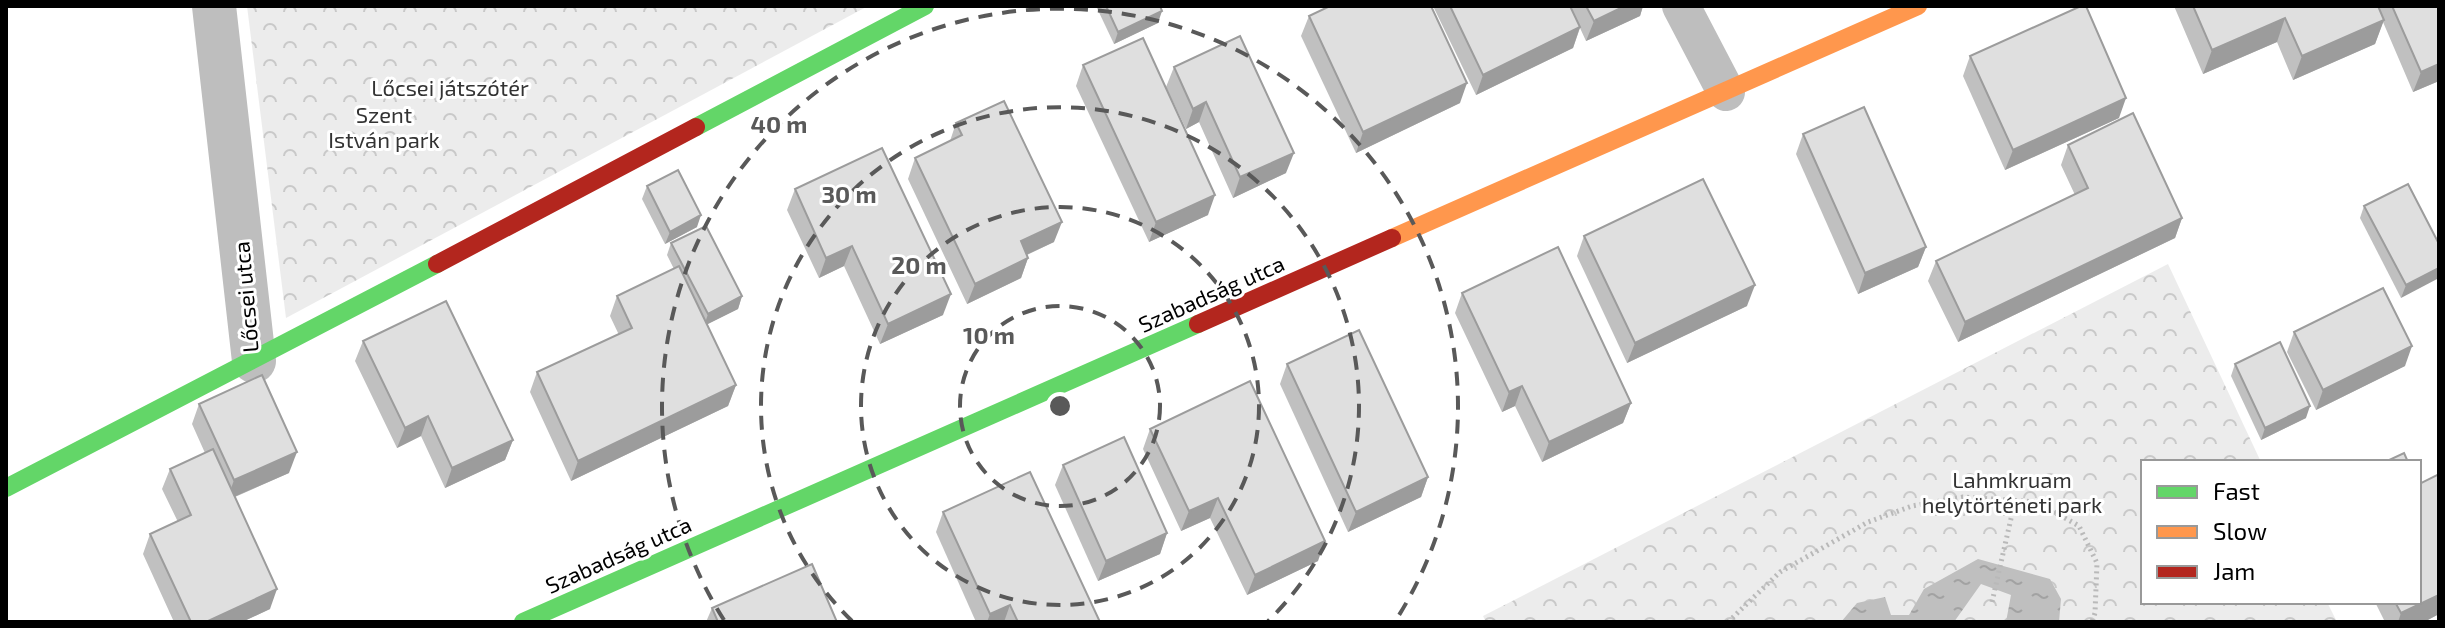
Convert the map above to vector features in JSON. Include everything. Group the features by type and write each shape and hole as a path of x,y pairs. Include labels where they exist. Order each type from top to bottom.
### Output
{"street":[{"name":"Lőcsei utca","path":"6,488 254,361 214,6"},
{"path":"254,361 925,6"},
{"name":"Szabadság utca","path":"523,622 1918,6"}],"lane":[{"path":"1681,6 1726,92"}],"path":[{"path":"1728,622 1780,572 1868,522 1912,506 1963,497 2037,502 2079,526 2097,563 2092,622"},
{"path":"1992,602 2015,501"}],"green space":[{"name":"Szent István park","path":"247,6 868,6 286,318"},
{"name":"Lahmkruam helytörténeti park","path":"2168,264 2260,460 2141,460 2141,604 2328,604 2337,622 1486,622 1483,616"}],"water":[{"path":"1978,559 2050,579 2061,599 2059,622 2006,622 2011,595 1981,584 1954,622 1841,622 1857,603 1885,597 1891,615 1909,615 1924,589"}],"building":[{"path":"1106,6 1160,6 1162,11 1118,32"},
{"path":"1330,6 1431,6 1467,83 1363,132 1309,16"},
{"path":"1450,6 1570,6 1580,27 1483,75"},
{"path":"1586,6 1625,6 1594,21"},
{"path":"2086,6 2126,98 2013,150 1970,56"},
{"path":"2193,6 2378,6 2384,20 2302,56 2285,18 2212,50"},
{"path":"2392,6 2439,6 2439,64 2421,72"},
{"path":"1240,36 1294,153 1240,177 1206,102 1193,109 1174,67"},
{"path":"1143,38 1215,195 1156,222 1083,65"},
{"path":"1004,101 1062,222 1021,241 1028,258 975,284 915,158 962,135 956,123"},
{"path":"1864,107 1926,247 1865,273 1803,134"},
{"path":"2133,113 2182,218 1965,322 1936,261 2088,188 2068,145"},
{"path":"882,148 951,294 888,324 852,246 826,258 795,189"},
{"path":"678,170 701,215 670,232 647,186"},
{"path":"1703,179 1755,285 1635,343 1584,236"},
{"path":"2408,184 2439,244 2439,268 2406,285 2364,206"},
{"path":"706,226 742,296 708,314 671,243"},
{"path":"1558,247 1631,403 1549,442 1522,386 1509,392 1462,293"},
{"path":"679,266 736,385 578,461 537,372 632,328 617,296"},
{"path":"2383,288 2412,346 2323,390 2294,332"},
{"path":"446,301 513,440 452,468 428,416 405,428 363,341"},
{"path":"1359,330 1428,477 1356,512 1287,364"},
{"path":"2280,342 2310,406 2265,428 2235,364"},
{"path":"262,375 297,452 234,480 199,404"},
{"path":"1250,381 1325,541 1255,575 1218,498 1189,511 1150,429"},
{"path":"1124,437 1167,533 1106,561 1063,465"},
{"path":"213,449 277,589 206,622 191,622 150,534 191,515 170,469"},
{"path":"2404,453 2407,460 2389,460"},
{"path":"1030,472 1100,622 1018,622 1010,605 990,614 943,512"},
{"path":"2439,474 2439,595 2421,604 2421,483"},
{"path":"812,564 837,622 718,622 712,608"},
{"path":"2396,604 2420,604 2401,613"}],"traffic: fast":[{"path":"696,127 925,6"},
{"path":"6,488 437,264"},
{"path":"523,622 1198,324"}],"traffic: slow":[{"path":"1392,238 1918,6"}],"traffic: jam":[{"path":"437,264 696,127"},
{"path":"1198,324 1392,238"}],"park label":[{"name":"Lőcsei játszótér","path":"450,87"}]}
